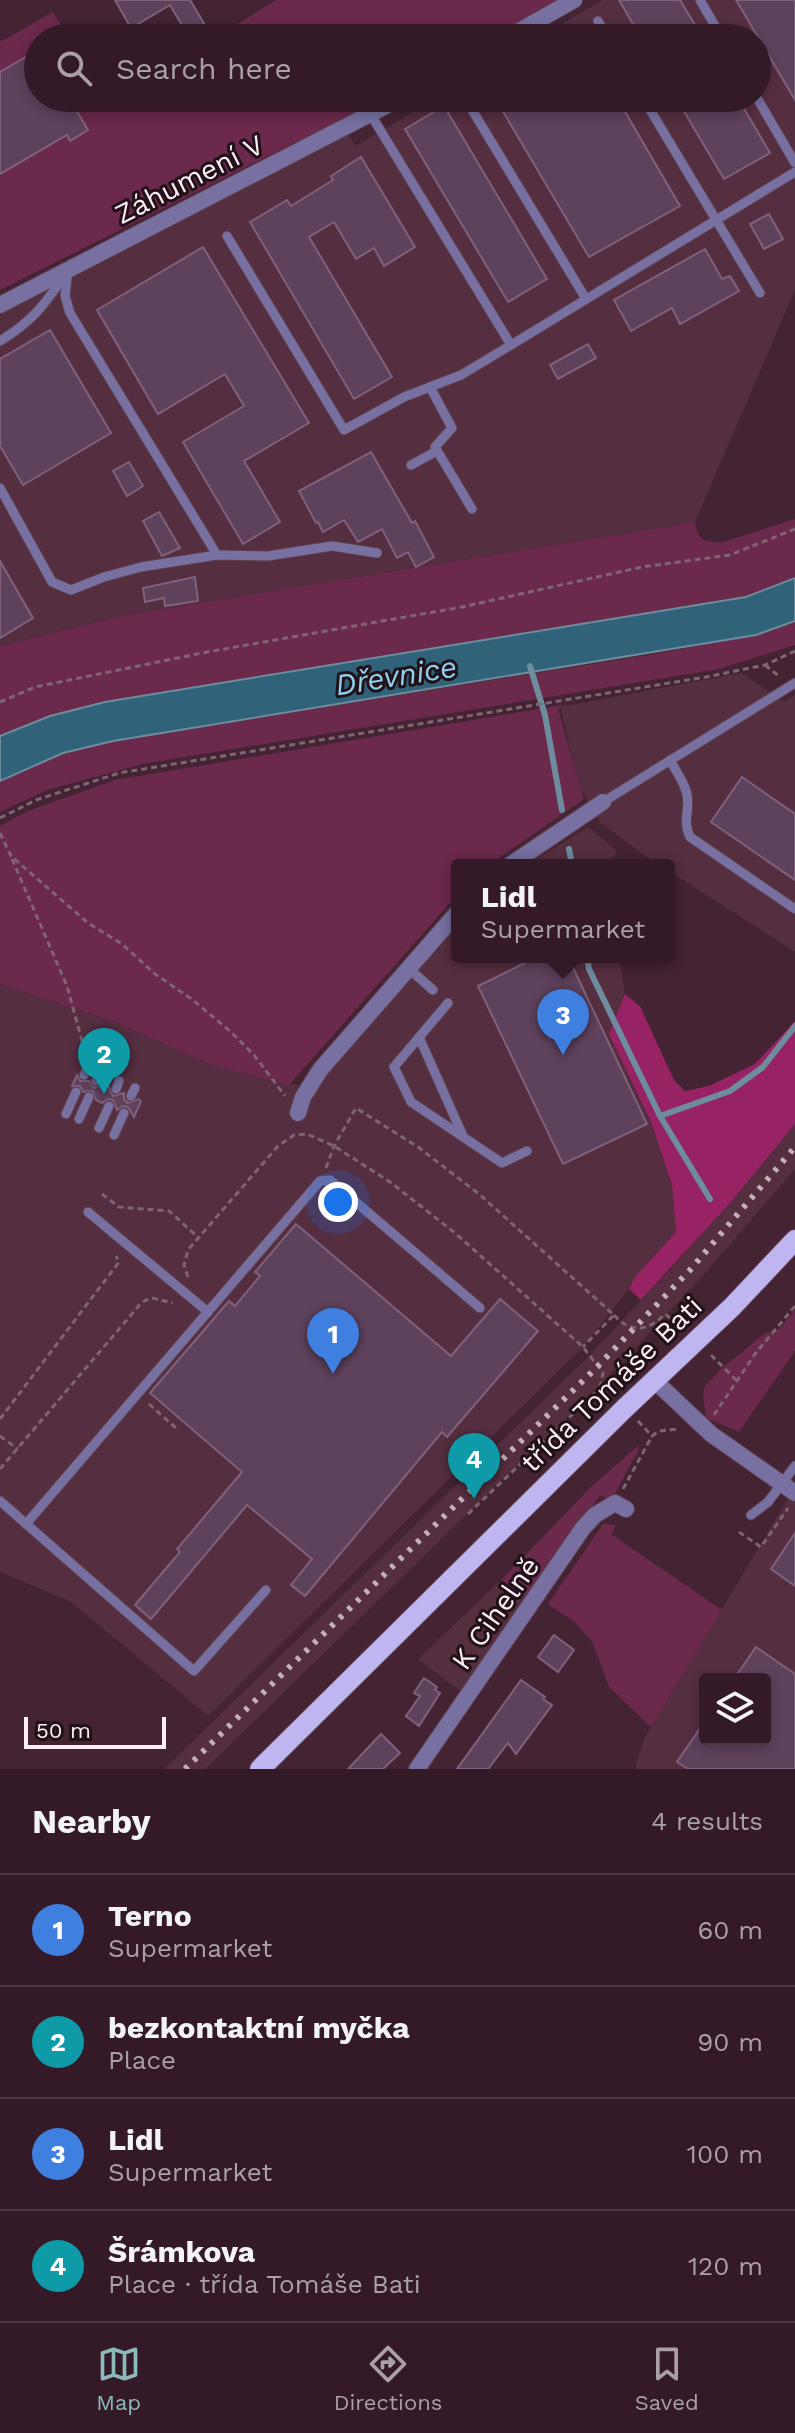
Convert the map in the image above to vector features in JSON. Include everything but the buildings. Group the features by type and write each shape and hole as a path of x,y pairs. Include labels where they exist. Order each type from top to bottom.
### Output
{"main road":[{"name":"třída Tomáše Bati","path":"260,1769 795,1240"}],"street":[{"path":"532,24 574,0"},
{"name":"Záhumení V","path":"0,305 376,112"},
{"path":"519,859 603,802"},
{"path":"298,1113 306,1091 320,1070 451,920"},
{"path":"655,1381 703,1426 791,1492"},
{"name":"K Cihelně","path":"417,1769 583,1528 595,1515 620,1506"}],"lane":[{"path":"700,0 714,24"},
{"path":"473,112 586,299"},
{"path":"651,112 760,293"},
{"path":"765,112 795,163"},
{"path":"371,115 511,345"},
{"path":"227,236 344,430 404,397 461,375 795,172"},
{"path":"0,341 25,326 43,308 68,270"},
{"path":"68,270 65,296 70,313 217,555"},
{"path":"430,387 452,428 435,447 472,509"},
{"path":"411,465 437,451"},
{"path":"0,488 52,582 71,590 141,567 217,555 268,556 332,546 377,553"},
{"path":"603,802 795,683"},
{"path":"670,760 686,790 688,807 684,825 690,837 795,909"},
{"path":"408,968 433,990"},
{"path":"448,1003 394,1067 411,1102 502,1163 527,1151"},
{"path":"419,1037 464,1138"},
{"path":"66,1114 76,1092"},
{"path":"79,1119 89,1097"},
{"path":"99,1128 109,1106"},
{"path":"114,1135 124,1113"},
{"path":"26,1524 320,1181 330,1180 480,1308"},
{"path":"88,1212 208,1312"},
{"path":"751,1515 768,1502 791,1492 795,1466"},
{"path":"0,1501 194,1671 266,1590"}],"path":[{"path":"0,702 35,687 207,652 462,607 642,567 730,555 795,529"},
{"path":"0,818 36,800 119,773 706,677 765,665 795,651"},
{"path":"0,833 67,986 82,1041"},
{"path":"11,856 88,923 122,944 155,974 231,1032 254,1055 298,1113"},
{"path":"325,1180 334,1146 356,1108 418,1147 479,1194 614,1315 583,1347"},
{"path":"193,1283 187,1275 184,1257 278,1146 294,1135 307,1134 334,1146 390,1182 455,1233 583,1347 603,1373 600,1388 468,1514"},
{"path":"102,1194 119,1207 169,1211 199,1238"},
{"path":"0,1419 119,1262 114,1253"},
{"path":"0,1469 142,1302 160,1298 175,1304 182,1314 179,1326 188,1334"},
{"path":"620,1506 652,1436 659,1431 678,1429 694,1437 713,1417 755,1354 795,1306"},
{"path":"600,1388 652,1436"},
{"path":"137,1394 177,1429"},
{"path":"0,1436 18,1449"},
{"path":"739,1532 761,1547 791,1492"}],"shaded area":[{"path":"276,0 558,0 516,24 237,24"},
{"path":"602,0 795,0 795,290 695,522 120,616 0,646 0,310 347,134 356,146 413,112 771,112 771,24 562,24"},
{"path":"53,12 60,24 32,24"},
{"path":"24,28 24,112 356,112 0,290 0,39 2,41"},
{"path":"795,519 795,578 746,597 105,702 50,716 0,736 0,646 120,616 695,522 703,540 720,543"},
{"path":"795,621 795,645 719,669 143,764 47,790 0,812 0,781 63,753 113,741 654,654 756,635"},
{"path":"741,673 784,701 795,695 795,952 675,875 675,859 650,859 600,822 579,785 560,707"},
{"path":"568,704 558,709 584,799 498,859 451,859 451,902 289,1085 211,1065 115,1022 0,984 0,826 28,811 115,780"},
{"path":"588,827 617,851 613,859 537,859"},
{"path":"451,933 451,963 620,963 625,994 609,1034 651,1122 672,1185 676,1233 635,1277 583,1347 208,1716 71,1602 0,1572 0,984 115,1022 211,1065 314,1089"},
{"path":"625,994 640,1006 674,1080 685,1091 709,1086 755,1064 795,1021 795,1124 730,1203 641,1300 629,1289 635,1277 676,1232 672,1185 651,1122 609,1034"},
{"path":"795,1124 795,1169 700,1279 608,1377 205,1769 164,1769 587,1358 679,1260"},
{"path":"795,1310 795,1351 739,1432 706,1418 705,1386 764,1334 778,1330"},
{"path":"639,1445 612,1499 600,1496 526,1597 501,1580 592,1486"},
{"path":"795,1487 795,1769 635,1769 644,1739"},
{"path":"603,1524 616,1525 611,1534 722,1610 651,1727 609,1687 593,1643 576,1623 548,1604"},
{"path":"501,1580 526,1597 460,1691 418,1659"}],"water":[{"name":"Dřevnice","path":"795,578 795,621 756,635 113,741 63,753 0,781 0,736 50,716 105,702 746,597"}],"waterway":[{"path":"530,666 545,715 562,810"},
{"path":"569,849 571,859"},
{"path":"588,963 660,1116 710,1199"},
{"path":"660,1116 730,1091 763,1067 795,1026"}],"railway":[{"path":"185,1769 597,1367 690,1270 795,1147"}],"place":[{"name":"Lidl","path":"563,1055"},
{"name":"bezkontaktní myčka","path":"104,1094"},
{"name":"Terno","path":"333,1374"},
{"name":"Šrámkova","path":"474,1499"}]}
